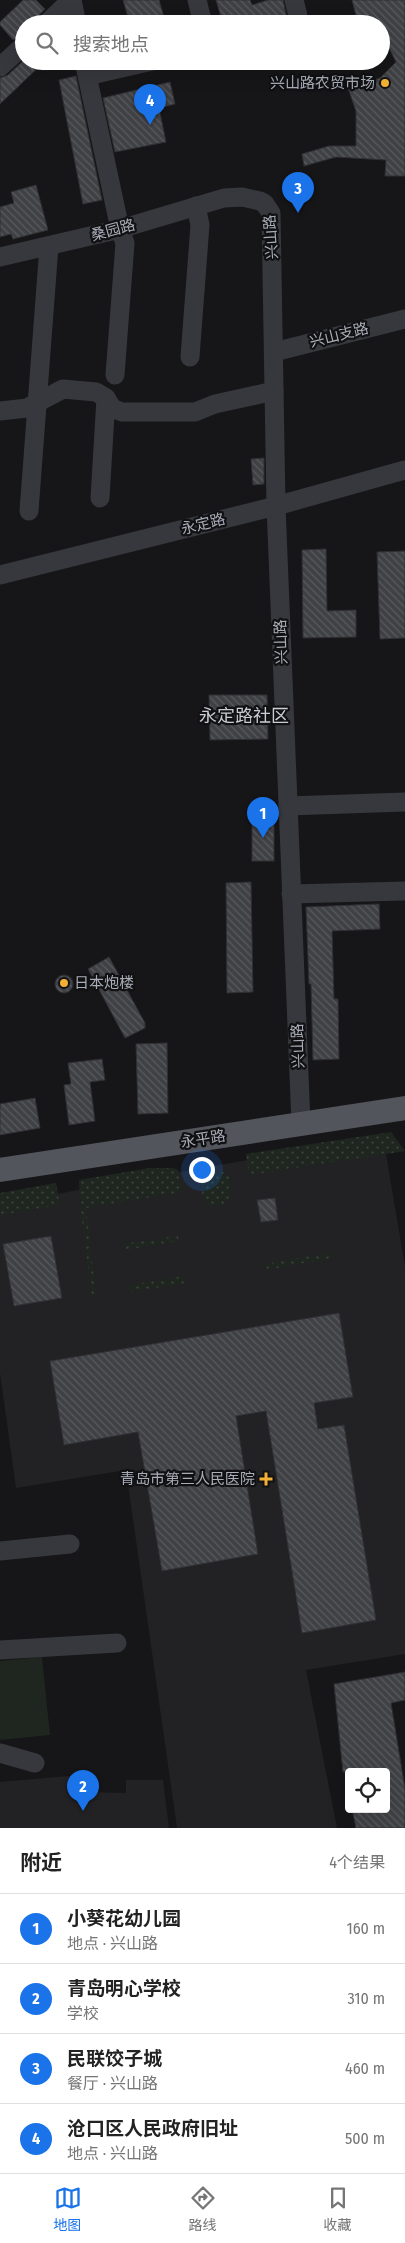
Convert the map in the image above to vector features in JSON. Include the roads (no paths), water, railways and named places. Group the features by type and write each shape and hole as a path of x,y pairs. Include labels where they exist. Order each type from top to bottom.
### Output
{"main road":[{"name":"永平路","path":"0,1170 405,1108"}],"street":[{"path":"56,15 72,0"},
{"path":"72,0 75,15"},
{"path":"197,0 201,15"},
{"path":"294,0 298,15"},
{"path":"0,68 15,54"},
{"path":"86,70 120,229 125,243 115,375"},
{"name":"兴山路","path":"224,198 242,197 260,201 266,204 271,213 276,506 301,1124"},
{"name":"桑园路","path":"0,257 120,229 224,198"},
{"path":"190,357 200,225 196,206"},
{"path":"29,511 49,246"},
{"name":"兴山支路","path":"274,352 405,319"},
{"path":"0,411 19,410 63,389 96,392 106,398 112,408 122,412 195,412 215,404 274,391"},
{"path":"100,498 106,398"},
{"name":"永定路","path":"0,575 276,506 405,470"},
{"path":"288,806 405,802"},
{"path":"291,894 405,891"},
{"path":"0,1551 70,1544"},
{"path":"0,1650 117,1643"},
{"path":"0,1752 34,1763"}],"place":[{"name":"兴山路农贸市场","path":"385,83"},
{"name":"沧口区人民政府旧址","path":"150,125"},
{"name":"民联饺子城","path":"298,213"},
{"name":"小葵花幼儿园","path":"263,838"},
{"name":"日本炮楼","path":"64,983"},
{"name":"青岛市第三人民医院","path":"266,1479"},
{"name":"青岛明心学校","path":"83,1811"}],"district":[{"name":"永定路社区","path":"244,716"}]}
